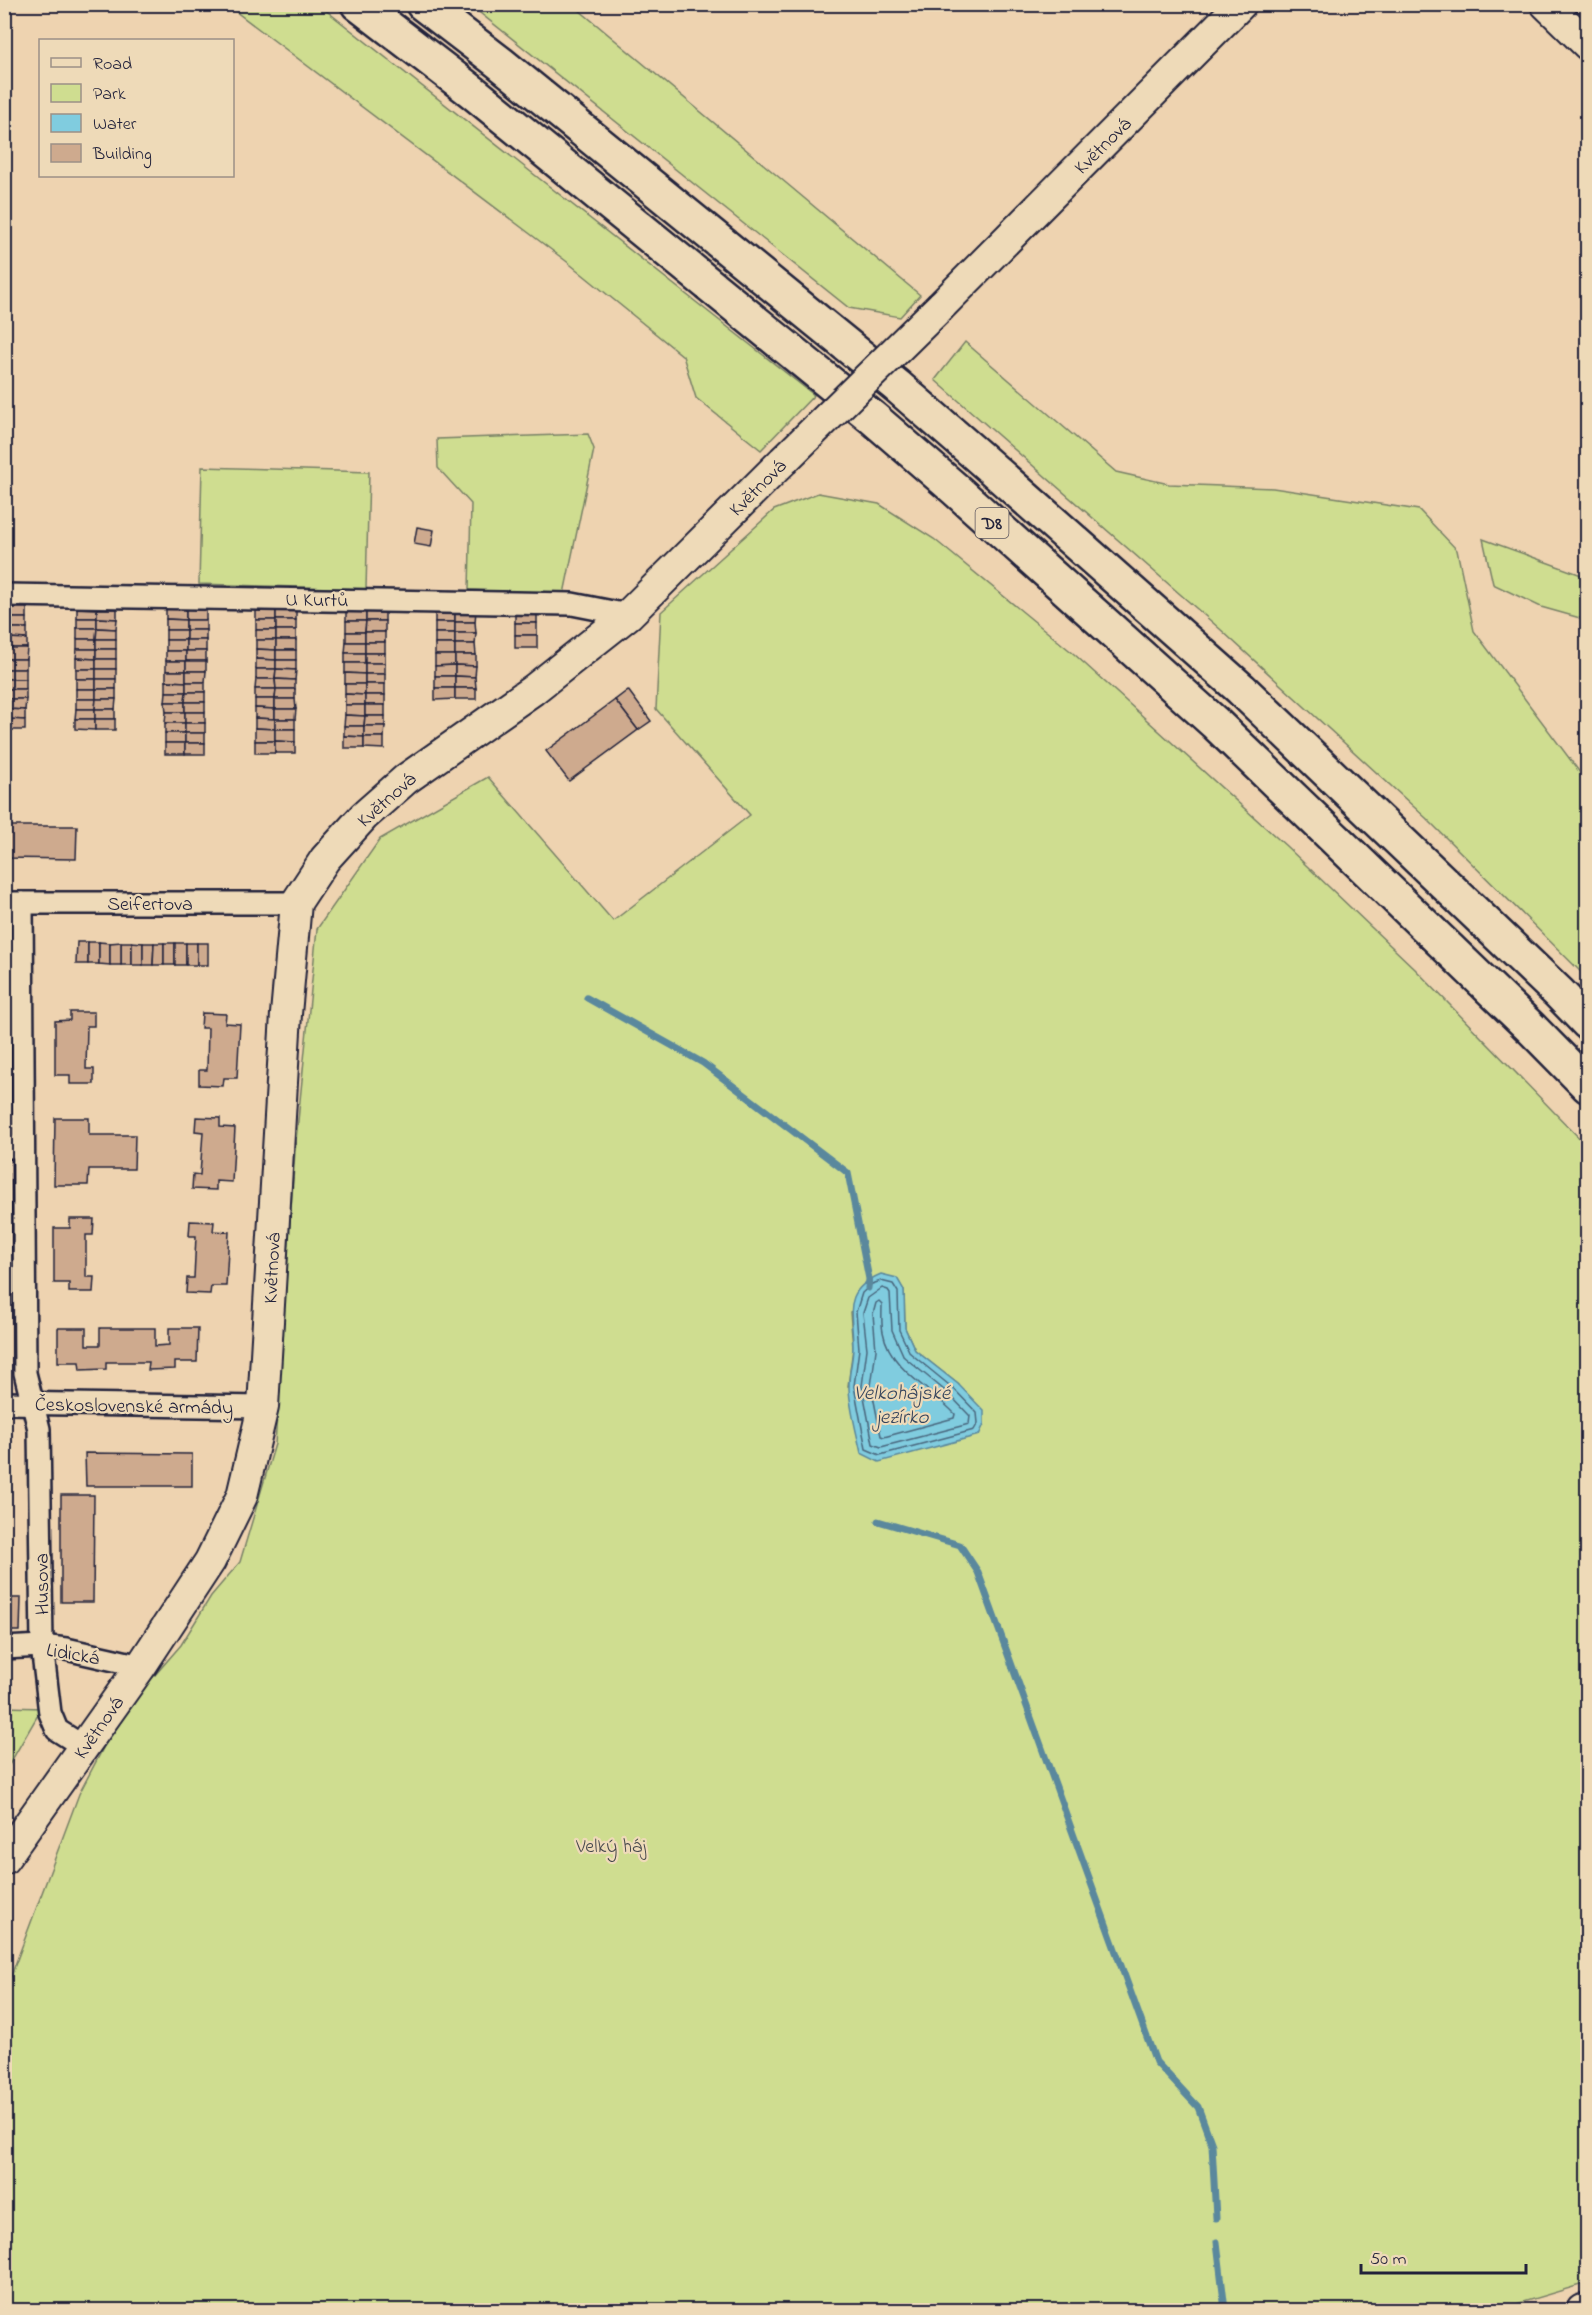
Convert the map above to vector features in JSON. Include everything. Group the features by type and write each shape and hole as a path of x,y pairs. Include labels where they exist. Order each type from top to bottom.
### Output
{"highway":[{"name":"D8","path":"358,4 484,100 873,418 946,481 1215,723 1532,1029 1587,1086"},
{"name":"D8","path":"423,4 500,63 888,378 980,458 1241,689 1551,985 1587,1023"}],"street":[{"name":"Květnová","path":"4,1859 141,1666 210,1561 242,1496 263,1407 286,1014 296,903 325,859 364,816 406,778 533,690 628,615 941,306 1241,4"},
{"path":"1546,4 1587,45"},
{"name":"U Kurtů","path":"4,595 572,604 628,615"},
{"name":"Seifertova","path":"14,903 296,903"},
{"name":"Husova","path":"14,903 14,1147 25,1373 39,1429 42,1646 50,1713 57,1730 84,1747"},
{"name":"Československé armády","path":"4,1403 263,1407"},
{"name":"Lidická","path":"4,1648 42,1646 66,1649 141,1666"},
{"path":"1582,2310 1587,2309"}],"green space":[{"path":"227,5 319,5 814,395 761,450 696,398 683,356 566,261"},
{"path":"470,5 573,5 920,295 900,317 849,308"},
{"path":"965,342 1116,472 1169,484 1273,488 1419,510 1457,550 1474,631 1587,782 1587,978 1426,818 1220,629 935,380"},
{"path":"588,434 594,449 564,594 469,590 471,504 438,468 437,439"},
{"path":"202,467 369,472 366,589 199,584"},
{"name":"Velký háj","path":"818,493 879,504 934,539 1074,654 1286,846 1415,969 1587,1146 1587,2283 1496,2310 5,2310 5,1992 79,1794 121,1714 181,1645 211,1596 240,1562 275,1444 295,1151 317,929 380,839 488,777 613,921 750,815 656,709 661,612 774,510","holes":["904,1290 905,1328 915,1350 958,1384 848,1386 853,1348 850,1312"]},
{"path":"1483,539 1587,577 1587,620 1541,607 1493,584"},
{"path":"5,1707 42,1708 5,1772"}],"water":[{"name":"Velkohájské jezírko","path":"881,1274 897,1278 904,1290 905,1328 915,1350 958,1384 984,1411 984,1424 979,1435 879,1462 861,1453 849,1391 853,1347 852,1304 860,1288"}],"building":[{"path":"417,527 434,530 431,547 414,544"},
{"path":"7,608 27,608 27,618 7,618"},
{"path":"77,608 97,609 97,618 77,618"},
{"path":"97,609 117,609 117,619 97,618"},
{"path":"166,609 186,609 186,620 166,619"},
{"path":"186,609 206,610 206,620 186,620"},
{"path":"256,610 276,610 276,620 256,620"},
{"path":"276,610 296,610 296,620 276,620"},
{"path":"346,611 366,611 366,621 346,621"},
{"path":"366,611 385,611 385,621 366,621"},
{"path":"435,611 455,611 455,622 435,622"},
{"path":"455,611 476,611 475,622 455,622"},
{"path":"515,611 537,611 537,623 515,623"},
{"path":"7,618 27,618 27,628 7,628"},
{"path":"77,618 97,618 97,628 77,628"},
{"path":"97,618 117,619 116,629 97,628"},
{"path":"166,619 186,620 186,630 166,630"},
{"path":"186,620 206,620 206,630 186,630"},
{"path":"256,620 276,620 276,630 256,630"},
{"path":"276,620 296,620 296,630 276,630"},
{"path":"346,621 366,621 365,632 346,632"},
{"path":"366,621 385,621 385,632 365,632"},
{"path":"435,622 455,622 455,633 435,633"},
{"path":"455,622 475,622 476,633 455,633"},
{"path":"515,623 537,623 537,635 515,635"},
{"path":"7,628 27,628 27,639 7,638"},
{"path":"77,628 97,628 96,639 77,639"},
{"path":"97,628 116,629 116,639 96,639"},
{"path":"166,630 186,630 186,640 166,640"},
{"path":"186,630 206,630 206,640 186,640"},
{"path":"256,630 276,630 276,640 256,640"},
{"path":"276,630 296,630 296,640 276,640"},
{"path":"346,632 365,632 365,642 346,642"},
{"path":"365,632 385,632 385,642 365,642"},
{"path":"435,633 455,633 455,644 435,644"},
{"path":"455,633 476,633 475,644 455,644"},
{"path":"515,635 537,635 537,648 515,648"},
{"path":"7,638 27,639 27,648 7,648"},
{"path":"77,639 96,639 96,649 77,649"},
{"path":"96,639 116,639 116,649 96,649"},
{"path":"166,640 186,640 186,651 166,651"},
{"path":"186,640 206,640 206,651 186,651"},
{"path":"256,640 276,640 276,650 256,649"},
{"path":"276,640 296,640 296,650 276,650"},
{"path":"346,642 365,642 365,653 345,653"},
{"path":"365,642 385,642 385,653 365,653"},
{"path":"435,644 455,644 455,655 435,655"},
{"path":"455,644 475,644 476,655 455,655"},
{"path":"7,648 27,648 26,659 7,659"},
{"path":"77,649 96,649 96,659 76,658"},
{"path":"96,649 116,649 116,659 96,659"},
{"path":"256,649 276,650 276,660 256,659"},
{"path":"276,650 296,650 296,660 276,660"},
{"path":"166,651 186,651 186,661 166,661"},
{"path":"186,651 206,651 206,661 186,661"},
{"path":"345,653 365,653 365,663 345,663"},
{"path":"365,653 385,653 385,663 365,663"},
{"path":"435,655 455,655 455,665 435,666"},
{"path":"455,655 476,655 476,666 455,665"},
{"path":"76,658 96,659 96,669 76,669"},
{"path":"7,659 26,659 26,669 7,669"},
{"path":"96,659 116,659 116,669 96,669"},
{"path":"256,659 276,660 276,669 256,669"},
{"path":"276,660 296,660 296,670 276,669"},
{"path":"166,661 186,661 186,671 166,671"},
{"path":"186,661 206,661 206,671 186,671"},
{"path":"345,663 365,663 365,674 345,673"},
{"path":"365,663 385,663 385,674 365,674"},
{"path":"455,665 455,676 435,676 435,666"},
{"path":"455,665 476,666 475,677 455,676"},
{"path":"7,669 26,669 26,679 6,679"},
{"path":"76,669 96,669 96,679 76,679"},
{"path":"96,669 116,669 116,679 96,679"},
{"path":"256,669 276,669 275,679 256,679"},
{"path":"276,669 296,670 295,680 275,679"},
{"path":"166,671 186,671 186,682 166,681"},
{"path":"186,671 206,671 205,682 186,682"},
{"path":"345,673 365,674 365,684 345,684"},
{"path":"365,674 385,674 385,684 365,684"},
{"path":"435,676 455,676 455,688 435,688"},
{"path":"455,676 475,677 476,688 455,688"},
{"path":"6,679 26,679 26,689 6,689"},
{"path":"76,679 96,679 96,689 76,689"},
{"path":"96,679 116,679 116,689 96,689"},
{"path":"256,679 275,679 276,689 255,689"},
{"path":"275,679 295,680 295,689 276,689"},
{"path":"166,681 186,682 186,692 166,692"},
{"path":"186,682 205,682 205,692 186,692"},
{"path":"345,684 365,684 365,695 345,694"},
{"path":"365,684 385,684 385,695 365,695"},
{"path":"435,688 455,688 455,699 435,700"},
{"path":"455,688 476,688 476,699 455,699"},
{"path":"6,689 26,689 26,699 6,699"},
{"path":"76,689 96,689 96,699 76,699"},
{"path":"96,689 116,689 116,699 96,699"},
{"path":"255,689 276,689 275,699 255,699"},
{"path":"276,689 295,689 295,699 275,699"},
{"path":"628,690 651,721 638,730 615,700"},
{"path":"166,692 186,692 185,702 165,702"},
{"path":"186,692 205,692 205,702 185,702"},
{"path":"345,694 365,695 365,705 345,705"},
{"path":"365,695 385,695 385,705 365,705"},
{"path":"6,699 26,699 25,710 6,709"},
{"path":"76,699 96,699 95,709 76,709"},
{"path":"96,699 116,699 115,709 95,709"},
{"path":"255,699 275,699 275,709 255,708"},
{"path":"275,699 295,699 296,709 275,709"},
{"path":"615,700 638,730 569,781 546,751"},
{"path":"165,702 185,702 185,712 166,712"},
{"path":"185,702 205,702 205,712 185,712"},
{"path":"345,705 365,705 365,716 345,715"},
{"path":"365,705 385,705 385,716 365,716"},
{"path":"255,708 275,709 275,719 255,718"},
{"path":"6,709 25,710 25,720 6,719"},
{"path":"76,709 95,709 95,719 75,719"},
{"path":"95,709 115,709 115,719 95,719"},
{"path":"275,709 296,709 295,719 275,719"},
{"path":"166,712 185,712 185,723 165,723"},
{"path":"185,712 205,712 205,723 185,723"},
{"path":"345,715 365,716 364,726 344,726"},
{"path":"365,716 385,716 385,726 364,726"},
{"path":"255,718 275,719 275,729 255,728"},
{"path":"6,719 25,720 25,730 6,730"},
{"path":"75,719 95,719 95,730 75,729"},
{"path":"95,719 115,719 115,730 95,730"},
{"path":"275,719 295,719 295,729 275,729"},
{"path":"165,723 185,723 185,733 165,733"},
{"path":"185,723 205,723 205,733 185,733"},
{"path":"344,726 364,726 364,737 344,736"},
{"path":"364,726 385,726 384,737 364,737"},
{"path":"255,728 275,729 275,741 255,741"},
{"path":"275,729 295,729 295,742 275,741"},
{"path":"165,733 185,733 185,743 165,743"},
{"path":"185,733 205,733 205,743 185,743"},
{"path":"344,736 364,737 364,748 344,748"},
{"path":"364,737 384,737 384,749 364,748"},
{"path":"255,741 275,741 275,753 255,753"},
{"path":"275,741 295,742 295,753 275,753"},
{"path":"165,743 185,743 185,754 165,754"},
{"path":"185,743 205,743 205,754 185,754"},
{"path":"4,826 77,826 76,859 4,858"},
{"path":"77,942 88,942 88,964 76,964"},
{"path":"88,942 99,942 99,964 88,964"},
{"path":"99,942 110,943 110,965 99,964"},
{"path":"121,942 132,942 132,965 121,965"},
{"path":"121,942 121,965 110,965 110,943"},
{"path":"132,942 143,943 143,965 132,965"},
{"path":"143,943 154,943 153,965 143,965"},
{"path":"154,943 164,943 164,965 153,965"},
{"path":"164,943 175,943 175,965 164,965"},
{"path":"175,943 186,943 186,965 175,965"},
{"path":"186,943 197,943 197,965 186,965"},
{"path":"197,943 208,943 208,965 197,965"},
{"path":"70,1012 94,1012 94,1026 87,1026 86,1069 94,1069 94,1084 70,1084 70,1075 55,1075 55,1021 70,1020"},
{"path":"202,1013 226,1014 225,1023 240,1024 237,1078 224,1078 223,1086 199,1085 199,1070 207,1070 208,1028 201,1028"},
{"path":"196,1117 220,1118 220,1127 235,1128 232,1182 216,1181 216,1190 192,1189 193,1174 200,1175 203,1132 195,1131"},
{"path":"55,1118 89,1118 89,1135 135,1135 134,1169 89,1169 88,1185 54,1185"},
{"path":"70,1219 94,1219 93,1235 86,1235 86,1277 94,1277 93,1292 69,1292 69,1283 54,1283 54,1228 70,1228"},
{"path":"190,1221 214,1222 213,1231 229,1232 226,1286 211,1286 210,1294 186,1293 187,1278 194,1278 196,1236 189,1236"},
{"path":"58,1328 86,1328 86,1345 100,1345 100,1328 155,1328 155,1346 169,1345 169,1328 198,1328 197,1362 175,1362 175,1369 148,1370 149,1362 106,1362 106,1369 80,1370 79,1362 58,1362"},
{"path":"85,1453 192,1454 192,1486 86,1486"},
{"path":"61,1495 94,1495 93,1602 61,1602"},
{"path":"4,1598 21,1598 20,1631 4,1631"}],"waterway":[{"path":"587,998 703,1063 848,1173 869,1279 868,1288"},
{"path":"878,1521 960,1545 978,1572 1156,2062 1198,2107 1212,2145 1216,2218"},
{"path":"1217,2242 1225,2310"}]}
